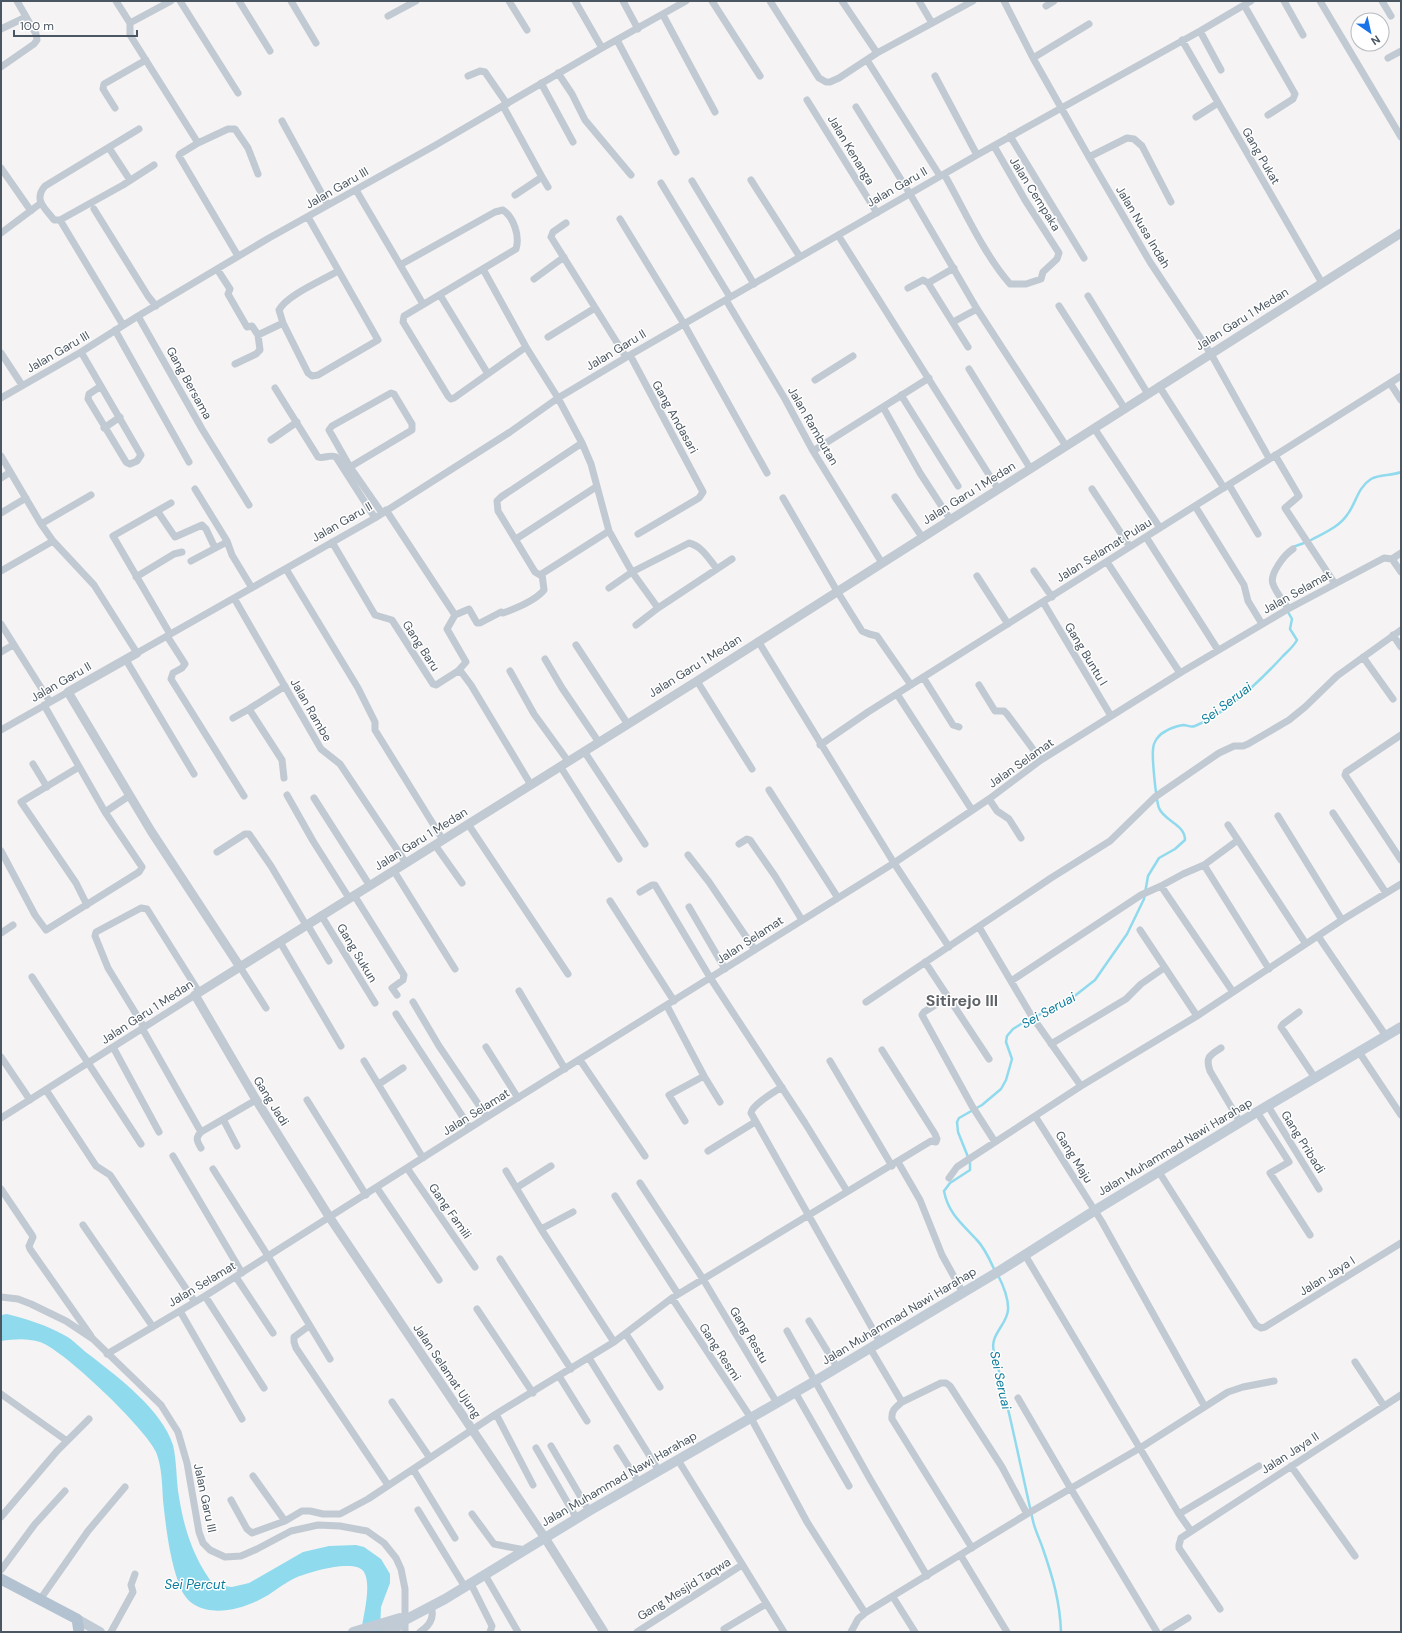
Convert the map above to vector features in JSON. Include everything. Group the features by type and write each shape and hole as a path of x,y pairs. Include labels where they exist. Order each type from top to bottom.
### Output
{"main road":[{"name":"Jalan Muhammad Nawi Harahap","path":"398,1627 405,1620 468,1586 590,1511 815,1381 963,1293 1240,1122 1401,1027"},
{"path":"1,1579 100,1632"},
{"path":"77,1619 79,1632"},
{"path":"353,1632 398,1627"},
{"path":"383,1632 398,1627"}],"street":[{"path":"1,67 34,44 37,40 36,34 17,1"},
{"path":"116,1 130,24 130,35 198,143"},
{"path":"130,24 171,1"},
{"path":"180,1 238,93"},
{"path":"239,1 270,50"},
{"path":"291,1 316,43"},
{"path":"388,16 416,1"},
{"path":"509,1 527,30"},
{"path":"575,1 602,48"},
{"path":"623,1 638,28"},
{"name":"Jalan Garu III","path":"1,398 81,352 238,256 686,1"},
{"path":"712,1 760,76"},
{"path":"770,1 821,80 830,82 839,78 877,53 973,1"},
{"path":"842,1 877,53"},
{"path":"920,1 932,23"},
{"name":"Jalan Nusa Indah","path":"1004,1 1033,58 1150,262 1211,354 1272,457 1299,496 1285,508 1335,584"},
{"path":"1046,6 1054,1"},
{"name":"Jalan Garu II","path":"1,730 99,673 126,660 375,518 510,432 558,398 628,356 1010,136 1062,109 1251,1"},
{"path":"1284,1 1303,35"},
{"path":"1320,1 1401,137"},
{"path":"1382,1 1391,16"},
{"path":"1244,5 1295,94 1293,99 1268,115"},
{"path":"663,15 715,112"},
{"path":"1,30 26,17"},
{"path":"1033,58 1089,24"},
{"path":"1200,31 1221,70"},
{"path":"617,40 676,152"},
{"name":"Gang Pukat","path":"1182,40 1322,283"},
{"path":"1388,58 1401,51"},
{"path":"115,108 103,89 104,84 146,60"},
{"path":"867,60 942,175"},
{"path":"468,76 480,71 485,72 505,105 548,187"},
{"path":"558,73 572,94 585,120 631,175"},
{"path":"935,76 977,155"},
{"path":"542,83 573,142"},
{"name":"Jalan Kenanga","path":"807,100 877,213"},
{"path":"1196,117 1218,103"},
{"path":"856,107 978,308 1066,446"},
{"path":"282,121 328,205"},
{"path":"139,129 45,186 40,192 39,197 41,203 54,220 60,220 154,165"},
{"path":"238,256 179,156 198,143 228,129 235,130 248,148 258,174"},
{"path":"1010,136 1084,258"},
{"path":"1089,157 1127,138 1134,139 1142,146 1170,202"},
{"name":"Jalan Cempaka","path":"942,175 997,267 1010,284 1026,284 1041,279 1043,272 1057,259 1059,253 1025,200 994,146"},
{"path":"109,148 130,180"},
{"path":"1,168 31,210"},
{"path":"515,195 542,177"},
{"path":"751,180 800,257"},
{"path":"692,181 754,284"},
{"name":"Jalan Rambutan","path":"661,183 785,399 813,451 882,562"},
{"path":"356,190 424,304"},
{"path":"1,233 41,203"},
{"path":"94,209 156,306"},
{"path":"400,265 495,212 503,210 512,218 518,237 516,249 404,316 403,322 449,398 454,398 526,347"},
{"path":"308,217 377,337 376,342 318,375 312,376 308,374 283,322 279,310 289,298 338,271"},
{"path":"620,219 684,324 767,473"},
{"path":"60,220 123,325"},
{"name":"Gang Andasari","path":"566,223 551,235 595,308 628,356 703,492 699,498 638,534"},
{"name":"Jalan Garu 1 Medan","path":"1,1118 280,942 306,924 370,886 598,741 696,681 1401,233"},
{"path":"838,235 998,489"},
{"path":"534,278 564,257"},
{"path":"928,283 954,268"},
{"path":"217,269 230,289 228,294 244,322 247,326 252,326 258,335 260,350 256,354 234,364"},
{"path":"483,269 526,347 558,398 582,443 591,464 609,531 632,572 658,608"},
{"path":"908,288 920,280 928,283 968,347"},
{"path":"440,295 488,374"},
{"path":"1088,296 1148,394"},
{"path":"1059,306 1125,408"},
{"path":"548,337 595,308"},
{"path":"953,322 978,308"},
{"name":"Gang Bersama","path":"138,316 221,462 249,505"},
{"path":"258,335 283,322"},
{"path":"115,330 189,462"},
{"path":"81,352 120,417 141,455 133,464 126,462 104,428 88,399 89,394 101,386"},
{"path":"1,353 22,385"},
{"path":"815,380 853,356"},
{"path":"969,369 1030,468"},
{"name":"Jalan Selamat Pulau","path":"820,744 923,677 1227,487 1401,376"},
{"path":"813,451 929,378"},
{"path":"1390,383 1401,400"},
{"path":"1159,386 1258,534"},
{"path":"275,388 318,457 336,456 375,518"},
{"path":"350,466 412,430 412,424 394,394 391,393 330,428 331,434 350,466 456,615"},
{"path":"901,396 958,486"},
{"path":"883,407 920,473 950,519"},
{"path":"104,428 120,417"},
{"path":"271,440 297,422"},
{"path":"1094,428 1160,528"},
{"path":"582,443 501,497 497,502 498,511 535,572 538,574 542,574 609,531"},
{"path":"1,456 41,524 53,541 94,585 137,653"},
{"path":"1,478 10,473"},
{"path":"516,539 596,487"},
{"path":"195,489 227,541 232,555 252,588"},
{"path":"1092,489 1130,547"},
{"path":"41,524 91,495"},
{"path":"895,497 922,537"},
{"path":"1,513 26,498"},
{"path":"783,498 862,631 877,636 911,685"},
{"path":"171,503 158,512 113,536 185,664 182,668 173,673 171,679 244,796"},
{"path":"1195,506 1244,585 1248,601 1262,624"},
{"path":"158,512 175,538 202,525 206,529 215,548"},
{"path":"1146,537 1218,650"},
{"path":"1,570 53,541"},
{"name":"Gang Baru","path":"332,542 375,615 392,620 433,684 436,685 458,671"},
{"path":"191,561 225,543"},
{"path":"609,588 632,572 689,543 695,544 702,550 717,569"},
{"path":"1288,609 1273,583 1273,576 1284,556 1293,549"},
{"path":"136,576 174,554 182,552"},
{"name":"Jalan Selamat","path":"107,1354 239,1275 486,1117 711,979 894,863 989,799 1041,760 1180,673 1288,609 1384,558 1392,559 1401,553"},
{"path":"636,625 658,608 732,559"},
{"path":"1392,559 1401,572"},
{"path":"1107,562 1180,673"},
{"path":"286,569 358,688 376,722 375,730 462,883"},
{"path":"1034,571 1052,597"},
{"path":"531,785 471,685 462,673 458,671 466,661 447,629 456,615 469,609 477,623 480,623 501,612 503,613 516,608 541,594 544,590 542,574"},
{"path":"977,576 1008,624"},
{"name":"Jalan Rambe","path":"234,598 321,750 340,764 406,863"},
{"name":"Gang Buntu I","path":"1043,602 1111,716"},
{"path":"1,624 47,704 79,767 105,812 142,868 139,872 51,928 45,929 35,915 1,851"},
{"path":"866,1002 1110,841 1155,797 1219,753 1234,746 1243,746 1248,744 1289,720 1305,707 1337,676 1401,630"},
{"path":"1393,635 1401,648"},
{"path":"758,641 894,863 949,947"},
{"path":"1,652 13,645"},
{"path":"576,645 627,723"},
{"path":"1363,657 1393,699"},
{"path":"545,659 562,688 598,741"},
{"path":"126,660 194,774"},
{"path":"510,671 619,859"},
{"path":"923,677 953,725 959,727"},
{"path":"696,681 752,769"},
{"path":"979,685 995,711 1004,711 1007,714 1041,760"},
{"path":"233,718 285,686"},
{"path":"68,692 129,796 266,1008"},
{"path":"897,694 972,810"},
{"path":"249,709 282,760 284,778"},
{"path":"1401,735 1345,774 1401,860"},
{"path":"584,751 644,844"},
{"path":"33,764 47,787"},
{"path":"79,767 21,802 76,882 87,905"},
{"path":"769,790 838,898"},
{"path":"287,795 313,841 404,975 403,980 392,988 397,995"},
{"path":"105,812 129,796"},
{"path":"314,798 370,886"},
{"path":"989,799 997,811 1009,819 1021,838"},
{"path":"1333,813 1386,893"},
{"path":"1278,816 1342,920"},
{"path":"468,824 568,974"},
{"path":"1228,824 1306,944"},
{"path":"217,852 246,834 249,834 271,866 330,961"},
{"path":"739,844 747,839 750,840 775,876 802,920"},
{"path":"1011,981 1140,895 1204,865 1238,840"},
{"path":"688,855 709,882 755,950"},
{"path":"1204,865 1269,969"},
{"path":"394,871 455,969"},
{"path":"949,1178 957,1167 1081,1086 1197,1016 1342,920 1401,884"},
{"path":"640,892 652,885 655,886 711,979 848,1191"},
{"path":"1161,886 1233,992"},
{"path":"610,901 674,1001"},
{"path":"689,907 726,969"},
{"path":"197,994 145,908 141,908 96,932 95,936 108,968 201,1132"},
{"name":"Gang Sukun","path":"321,915 375,1003"},
{"path":"1,933 13,925"},
{"path":"979,927 1033,1018 1081,1086"},
{"path":"1140,930 1197,1016"},
{"path":"1318,936 1386,1036"},
{"path":"280,942 341,1046"},
{"path":"925,962 989,1059"},
{"path":"1051,1044 1126,999 1141,984 1164,968"},
{"path":"32,977 141,1144"},
{"path":"519,991 565,1069"},
{"name":"Gang Jadi","path":"197,994 256,1100 330,1218"},
{"path":"948,997 924,1012 922,1015 974,1110 995,1142"},
{"path":"413,1002 439,1046 486,1117"},
{"path":"667,1006 704,1076 720,1102"},
{"path":"1299,1012 1281,1027 1315,1078"},
{"path":"396,1014 470,1128"},
{"path":"113,1047 159,1132"},
{"path":"486,1047 518,1098"},
{"path":"1221,1048 1211,1055 1208,1059 1208,1064 1210,1071 1240,1122"},
{"path":"231,1500 247,1529 252,1533 285,1521 302,1512 310,1511 322,1514 340,1514 368,1499 496,1414 533,1393 614,1342 675,1296 808,1214 895,1164 931,1141 936,1142 937,1139 882,1050"},
{"path":"1359,1052 1401,1115"},
{"path":"1,1057 30,1100"},
{"path":"580,1060 645,1156"},
{"path":"364,1061 423,1158"},
{"path":"830,1062 895,1164 920,1200 942,1255 963,1293"},
{"path":"379,1084 403,1068"},
{"path":"686,1121 669,1095 704,1076"},
{"path":"782,1087 751,1110 751,1113 880,1342"},
{"path":"46,1090 96,1166 110,1175 195,1302"},
{"path":"201,1148 196,1139 201,1132 256,1100"},
{"path":"307,1100 366,1195"},
{"name":"Gang Pribadi","path":"1268,1106 1319,1189"},
{"path":"1258,1112 1289,1162 1270,1173 1310,1235"},
{"name":"Gang Maju","path":"1035,1116 1065,1161 1102,1222 1205,1407"},
{"path":"223,1119 237,1146"},
{"path":"708,1151 755,1122"},
{"path":"173,1156 273,1333"},
{"path":"516,1188 551,1166"},
{"name":"Gang Famili","path":"407,1168 475,1267"},
{"path":"213,1169 268,1256 330,1360"},
{"path":"506,1171 540,1229 614,1342"},
{"name":"Jalan Jaya I","path":"1159,1172 1256,1325 1261,1328 1266,1327 1401,1243"},
{"name":"Gang Restu","path":"640,1183 703,1279 777,1403"},
{"path":"377,1188 439,1280"},
{"path":"1,1189 33,1237 29,1246 30,1249 93,1339"},
{"name":"Gang Resmi","path":"615,1196 751,1418 807,1522 866,1613"},
{"path":"540,1229 573,1212"},
{"name":"Jalan Selamat Ujung","path":"330,1218 545,1538 604,1632"},
{"path":"83,1225 153,1327"},
{"path":"1025,1255 1179,1514 1191,1531"},
{"path":"500,1259 571,1369"},
{"path":"205,1296 264,1388"},
{"name":"Jalan Garu III","path":"1,1297 18,1299 31,1304 66,1321 93,1339 161,1405 178,1432 187,1463 199,1532 203,1543 210,1550 225,1557 241,1556 257,1550 292,1531 318,1525 340,1526 366,1531 384,1543 396,1558 401,1569 405,1589 405,1620"},
{"path":"477,1309 533,1393"},
{"path":"180,1311 242,1418"},
{"path":"809,1321 837,1367"},
{"path":"309,1326 295,1336 294,1342 296,1348 388,1485"},
{"path":"787,1331 870,1479 927,1576"},
{"path":"626,1334 660,1387"},
{"path":"870,1348 902,1402"},
{"path":"589,1358 659,1471"},
{"path":"1355,1362 1384,1406"},
{"path":"559,1376 587,1421"},
{"path":"851,1632 858,1619 866,1613 961,1556 1031,1511 1140,1448 1228,1392 1243,1387 1274,1381"},
{"path":"972,1548 892,1419 894,1409 902,1402 941,1383 946,1383 950,1386 1031,1511"},
{"path":"795,1392 849,1486"},
{"path":"1,1394 67,1441"},
{"name":"Jalan Jaya II","path":"1220,1609 1179,1548 1178,1544 1181,1538 1401,1395"},
{"path":"1018,1398 1157,1632"},
{"path":"392,1402 430,1458"},
{"path":"496,1414 533,1485"},
{"path":"1,1517 88,1419"},
{"path":"551,1446 590,1511"},
{"path":"536,1448 577,1519"},
{"path":"617,1448 639,1483"},
{"path":"678,1460 784,1632"},
{"path":"1179,1514 1259,1466"},
{"path":"1291,1466 1355,1556"},
{"path":"413,1469 456,1538"},
{"path":"253,1476 285,1521"},
{"path":"40,1600 88,1531 125,1487"},
{"path":"1,1570 35,1524 65,1492"},
{"path":"418,1510 468,1586 492,1626 490,1632"},
{"path":"472,1514 494,1544 525,1550"},
{"path":"961,1556 1007,1632"},
{"name":"Gang Mesjid Taqwa","path":"637,1632 742,1565"},
{"path":"111,1632 133,1592 131,1585 135,1574"},
{"path":"485,1575 518,1632"},
{"path":"893,1597 915,1632"},
{"path":"724,1629 766,1604"},
{"path":"420,1632 426,1628 431,1621 431,1607"},
{"path":"1165,1632 1188,1618"}],"water":[{"name":"Sei Percut","path":"7,1314 43,1325 68,1337 114,1374 150,1407 167,1432 173,1445 179,1497 187,1532 195,1555 214,1585 232,1587 249,1583 303,1552 329,1546 356,1545 364,1547 381,1559 390,1574 390,1583 381,1607 380,1632 361,1632 367,1585 364,1572 359,1568 352,1566 342,1566 301,1575 290,1580 259,1600 239,1608 216,1611 196,1605 187,1599 177,1579 171,1557 161,1476 156,1452 137,1426 121,1409 85,1374 67,1359 40,1342 25,1339 1,1341 1,1315"}],"waterway":[{"name":"Sei Seruai","path":"1311,540 1331,529 1344,519 1350,511 1360,491 1371,479 1378,476 1401,472"},
{"name":"Sei Seruai","path":"1293,547 1304,543"},
{"name":"Sei Seruai","path":"995,1271 982,1246 956,1218 946,1199 944,1191 950,1183 970,1170 970,1162 958,1132 957,1122 959,1118 982,1105 1001,1089 1006,1080 1012,1059 1006,1042 1007,1036 1013,1029 1072,998 1095,980 1127,934 1144,899 1148,876 1159,858 1175,849 1185,840 1182,830 1165,816 1159,808 1153,755 1153,747 1157,739 1163,732 1172,728 1183,725 1193,727 1219,713 1242,696 1264,676 1297,640 1290,629 1292,619 1288,612"},
{"name":"Sei Seruai","path":"998,1275 1007,1296 1008,1310 1005,1320 994,1340 994,1352 1010,1415 1034,1524 1053,1580 1059,1610 1061,1632"}],"district":[{"name":"Sitirejo III","path":"962,1000"}]}
